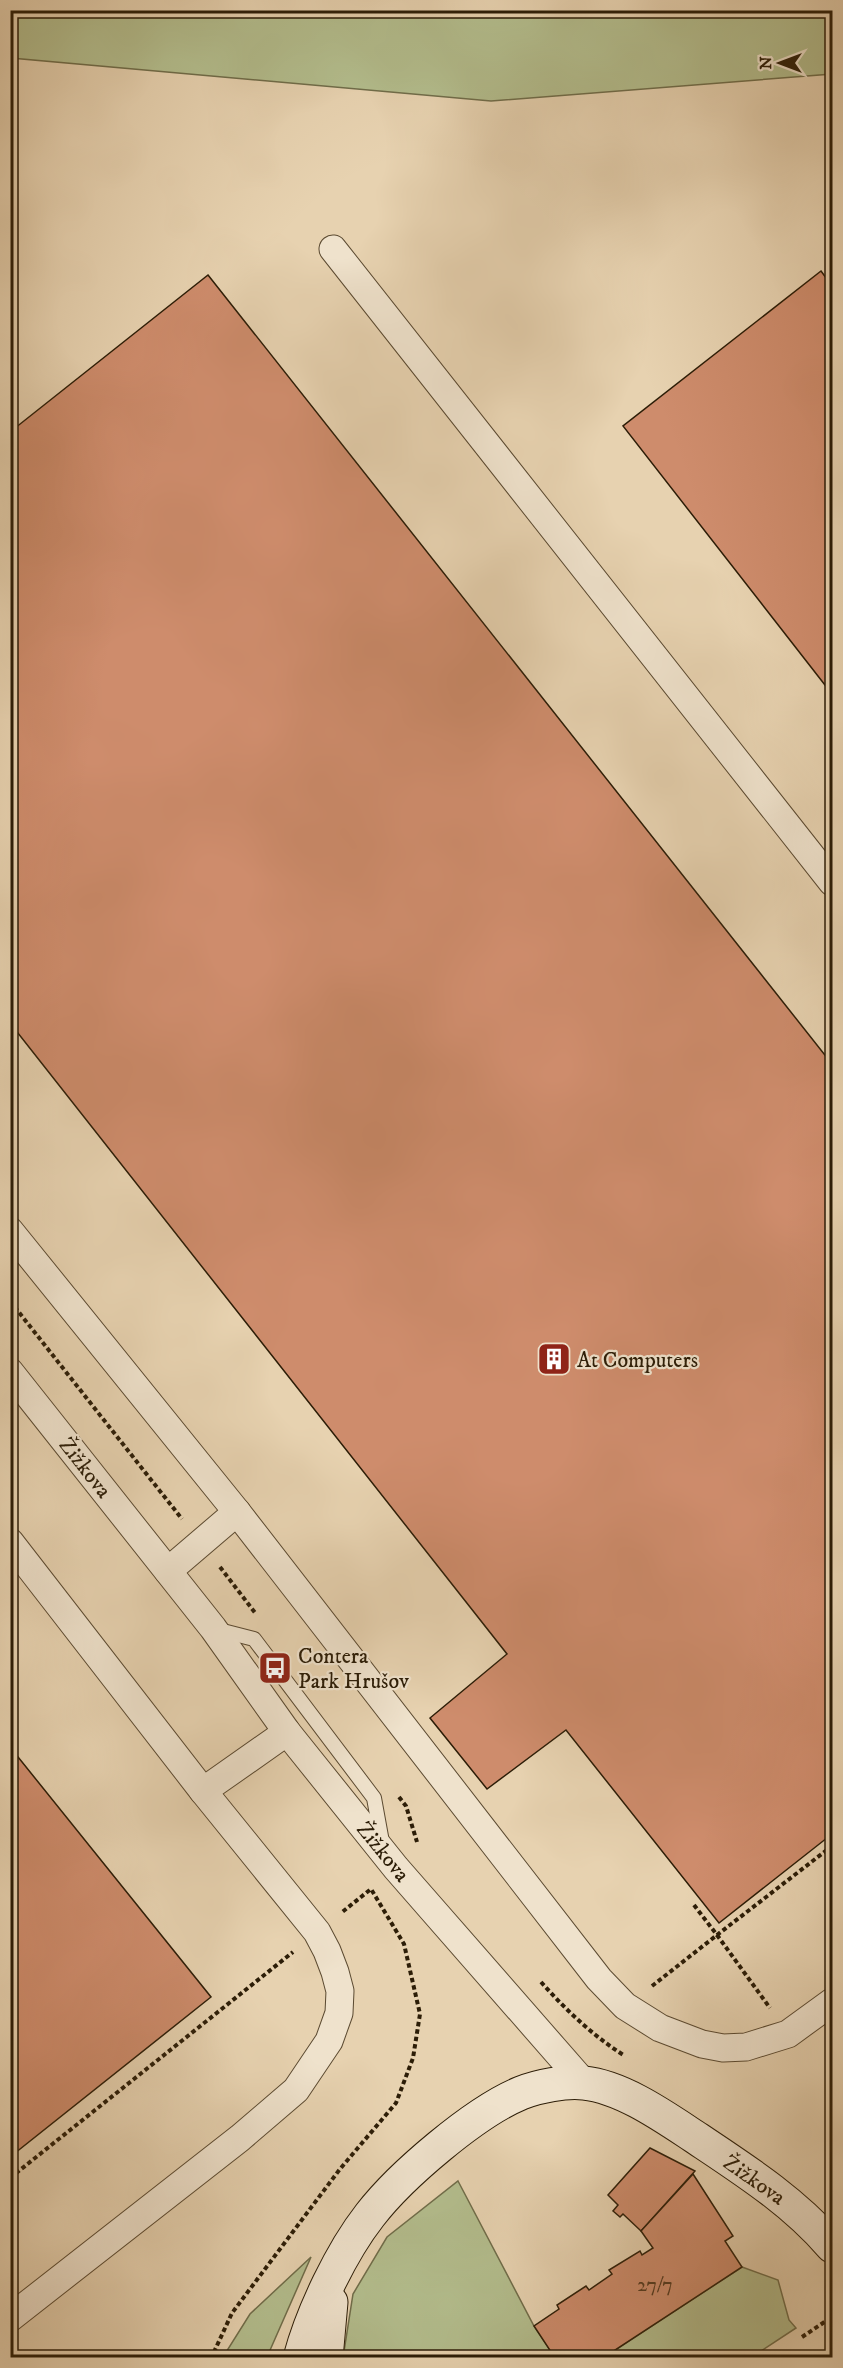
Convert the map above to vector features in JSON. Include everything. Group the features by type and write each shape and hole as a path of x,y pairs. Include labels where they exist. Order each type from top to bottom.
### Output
{"main road":[{"name":"Žižkova","path":"584,2083 644,2104 687,2132 767,2185 799,2211 832,2246"},
{"path":"300,2358 305,2338 335,2271 370,2216 406,2177 452,2138 492,2109 523,2092 584,2083"},
{"path":"326,2358 335,2271"}],"street":[{"path":"333,249 832,882"},
{"path":"10,1231 237,1512 599,1979 625,2006 660,2028 702,2044 723,2048 746,2047 788,2034 832,2002"},
{"name":"Žižkova","path":"10,1372 213,1628 288,1732 384,1852 584,2083"},
{"path":"168,1571 237,1512"},
{"path":"10,1542 203,1791 317,1932 327,1951 340,1992 339,2013 329,2041 296,2090 240,2138 10,2318"},
{"path":"203,1791 288,1732"}],"lane":[{"path":"213,1628 254,1639 268,1657 374,1797 384,1852"}],"path":[{"path":"10,1301 260,1618"},
{"path":"399,1796 406,1806 419,1850"},
{"path":"592,2032 832,1846"},
{"path":"10,2178 371,1889 404,1944 420,2014 413,2058 396,2103 340,2169 232,2313 209,2358"},
{"path":"694,1905 788,2034"},
{"path":"802,2337 832,2317"}],"green space":[{"path":"10,11 832,11 832,74 491,101 11,58"},
{"path":"458,2181 534,2326 555,2357 343,2358 353,2294 387,2237"},
{"path":"311,2257 267,2357 223,2357 250,2314"},
{"path":"742,2267 778,2280 789,2320 796,2328 752,2357 603,2358"}],"building":[{"path":"821,271 832,286 832,694 623,426"},
{"name":"At Computers","path":"208,275 832,1064 832,1834 719,1923 566,1730 487,1789 430,1718 507,1654 10,1023 10,432"},
{"path":"10,1747 211,1997 10,2157"},
{"path":"650,2148 695,2171 641,2231 623,2214 620,2217 613,2211 618,2205 608,2195"},
{"path":"693,2174 733,2236 725,2241 742,2267 603,2358 555,2358 534,2326 559,2309 557,2305 586,2286 589,2290 612,2274 609,2270 640,2251 642,2255 653,2248 641,2231"}],"place":[{"name":"At Computers","path":"554,1359"},
{"name":"Contera Park Hrušov","path":"275,1668"}]}
